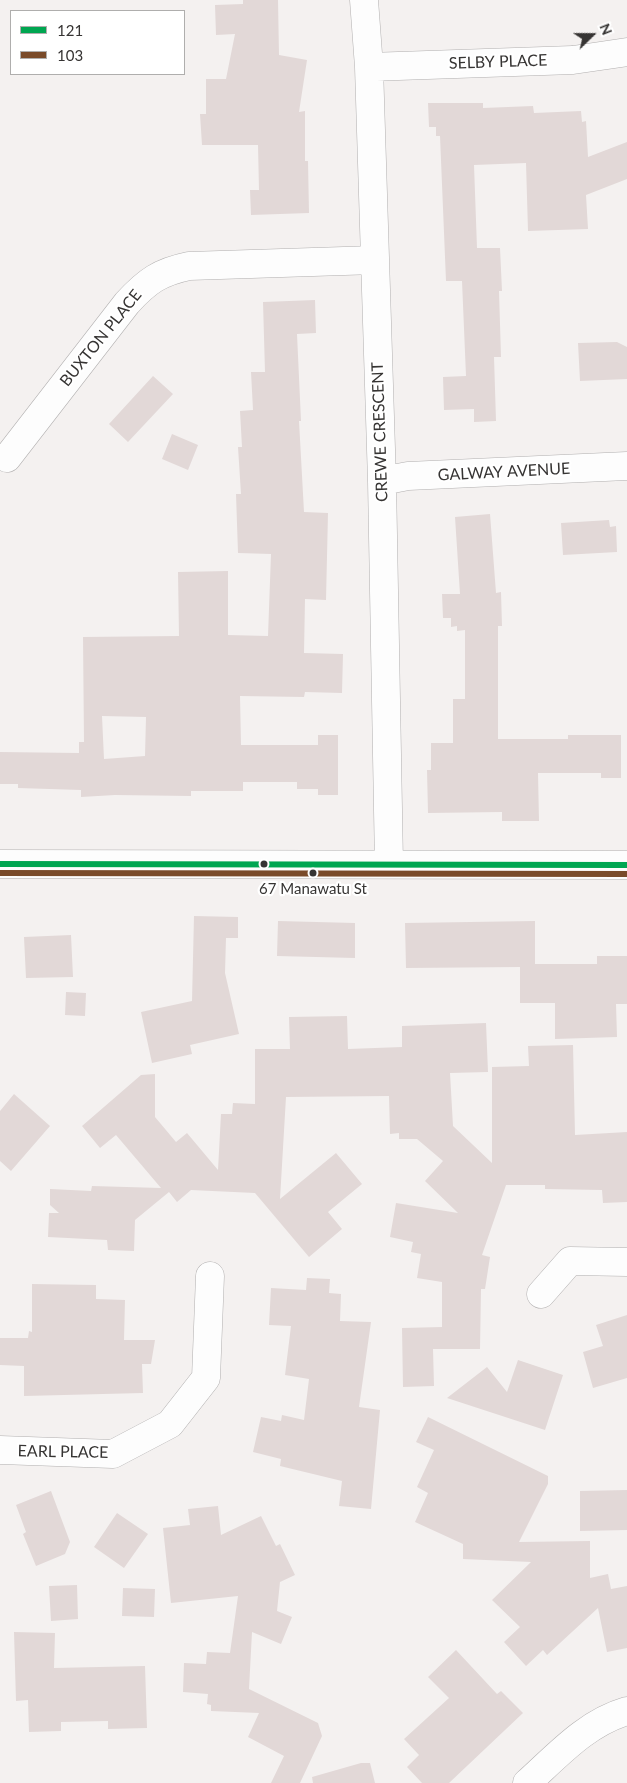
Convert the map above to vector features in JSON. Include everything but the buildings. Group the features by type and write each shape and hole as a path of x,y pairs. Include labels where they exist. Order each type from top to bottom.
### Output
{"street":[{"name":"CREWE CRESCENT","path":"364,0 369,67 382,481 389,864"},
{"name":"SELBY PLACE","path":"369,67 573,60 627,52"},
{"name":"BUXTON PLACE","path":"7,458 141,287 160,275 189,266 375,260"},
{"name":"GALWAY AVENUE","path":"382,481 408,476 627,466"},
{"path":"0,864 627,865"},
{"path":"541,1294 570,1261 627,1262"},
{"name":"EARL PLACE","path":"0,1450 113,1454 170,1424 206,1378 210,1276"},
{"path":"527,1783 579,1735 612,1716 627,1711"}],"transit line":[{"name":"121","path":"0,864 627,865"},
{"name":"103","path":"0,873 627,874"}],"place":[{"name":"67 Manawatu St","path":"313,873"}]}
